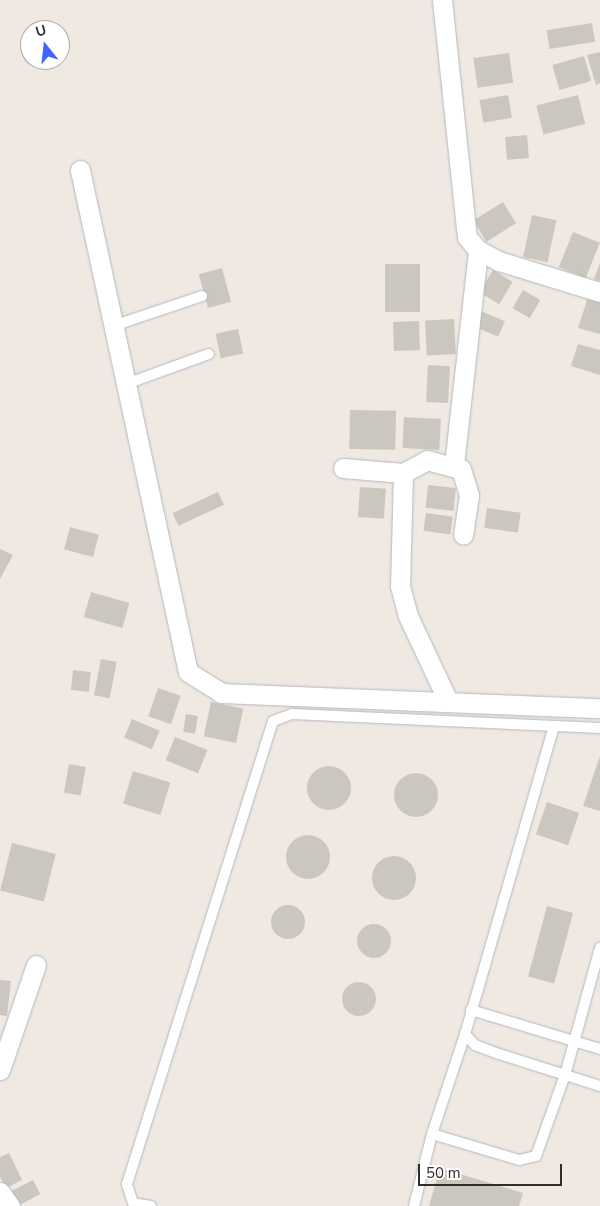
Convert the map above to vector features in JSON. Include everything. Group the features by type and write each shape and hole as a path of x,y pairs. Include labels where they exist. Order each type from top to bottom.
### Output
{"street":[{"path":"442,0 453,75 462,222 466,236 478,250 600,292"},
{"path":"80,170 185,662 196,680 221,692 600,708"},
{"path":"454,465 478,250"},
{"path":"343,468 403,473 427,460 454,465 461,469 469,495 463,535"},
{"path":"403,473 400,586 408,616 448,701"},
{"path":"0,1070 36,965"},
{"path":"0,1192 10,1206"}],"lane":[{"path":"113,326 202,296"},
{"path":"126,384 209,354"},
{"path":"151,1206 133,1203 127,1184 272,721 292,714 600,728"},
{"path":"414,1206 432,1134 465,1034 554,726"},
{"path":"432,1134 528,1160 542,1148 565,1075 600,948"},
{"path":"472,1010 600,1049"},
{"path":"465,1034 475,1045 600,1086"}],"building":[{"path":"592,23 595,42 550,49 547,30"},
{"path":"600,52 600,83 596,85 587,55"},
{"path":"509,53 513,83 478,88 473,58"},
{"path":"584,56 591,81 559,90 552,65"},
{"path":"508,95 512,118 483,123 479,100"},
{"path":"578,95 585,124 544,135 536,105"},
{"path":"527,135 529,158 507,160 505,137"},
{"path":"503,202 516,223 487,242 473,221"},
{"path":"532,215 556,220 548,262 523,257"},
{"path":"573,232 600,243 586,278 559,267"},
{"path":"600,263 600,281 594,279"},
{"path":"385,264 420,264 420,312 385,312"},
{"path":"222,268 231,302 208,308 199,274"},
{"path":"493,270 513,282 499,304 480,292"},
{"path":"523,290 540,300 530,318 512,308"},
{"path":"588,297 600,301 600,334 578,328"},
{"path":"481,311 505,321 498,337 474,327"},
{"path":"454,319 456,354 427,355 425,321"},
{"path":"419,321 420,350 394,351 393,322"},
{"path":"238,329 243,353 221,358 216,334"},
{"path":"578,344 600,350 600,375 571,366"},
{"path":"428,365 450,366 448,403 426,402"},
{"path":"350,410 396,411 395,450 349,449"},
{"path":"404,417 441,419 439,450 402,448"},
{"path":"428,485 456,488 453,511 426,508"},
{"path":"360,487 386,489 384,519 358,517"},
{"path":"218,492 224,505 179,526 173,513"},
{"path":"487,508 521,513 518,533 484,528"},
{"path":"426,513 453,517 450,535 423,531"},
{"path":"70,527 99,535 93,557 64,549"},
{"path":"0,549 13,555 0,579"},
{"path":"91,592 129,603 122,628 84,617"},
{"path":"101,659 117,662 110,698 94,695"},
{"path":"73,670 91,672 89,692 71,690"},
{"path":"158,688 181,696 171,724 148,716"},
{"path":"211,702 243,709 236,743 204,736"},
{"path":"186,714 198,716 195,734 183,732"},
{"path":"132,719 160,731 152,749 124,737"},
{"path":"175,737 207,750 198,773 166,760"},
{"path":"600,756 600,811 583,806"},
{"path":"69,764 86,767 81,796 64,793"},
{"path":"329,766 341,770 347,776 351,788 347,800 341,806 329,810 317,806 311,800 307,788 311,776 317,770"},
{"path":"133,771 170,782 160,815 123,804"},
{"path":"416,773 428,777 434,783 438,795 434,807 428,813 416,817 404,813 398,807 394,795 398,783 404,777"},
{"path":"547,802 579,813 568,845 536,834"},
{"path":"308,835 320,839 326,845 330,857 326,869 320,875 308,879 296,875 290,869 286,857 290,845 296,839"},
{"path":"12,843 56,854 44,901 0,891"},
{"path":"394,856 406,860 412,866 416,878 412,890 406,896 394,900 382,896 376,890 372,878 376,866 382,860"},
{"path":"288,905 300,910 305,922 300,934 288,939 276,934 271,922 276,910"},
{"path":"547,906 573,913 554,984 528,977"},
{"path":"374,924 386,929 391,941 386,953 374,958 362,953 357,941 362,929"},
{"path":"0,980 11,981 7,1016 0,1015"},
{"path":"359,982 371,987 376,999 371,1011 359,1016 347,1011 342,999 347,987"},
{"path":"9,1153 22,1180 6,1188 0,1177 0,1157"},
{"path":"440,1168 523,1193 519,1206 429,1206"},
{"path":"33,1180 40,1194 17,1206 10,1192"}]}
